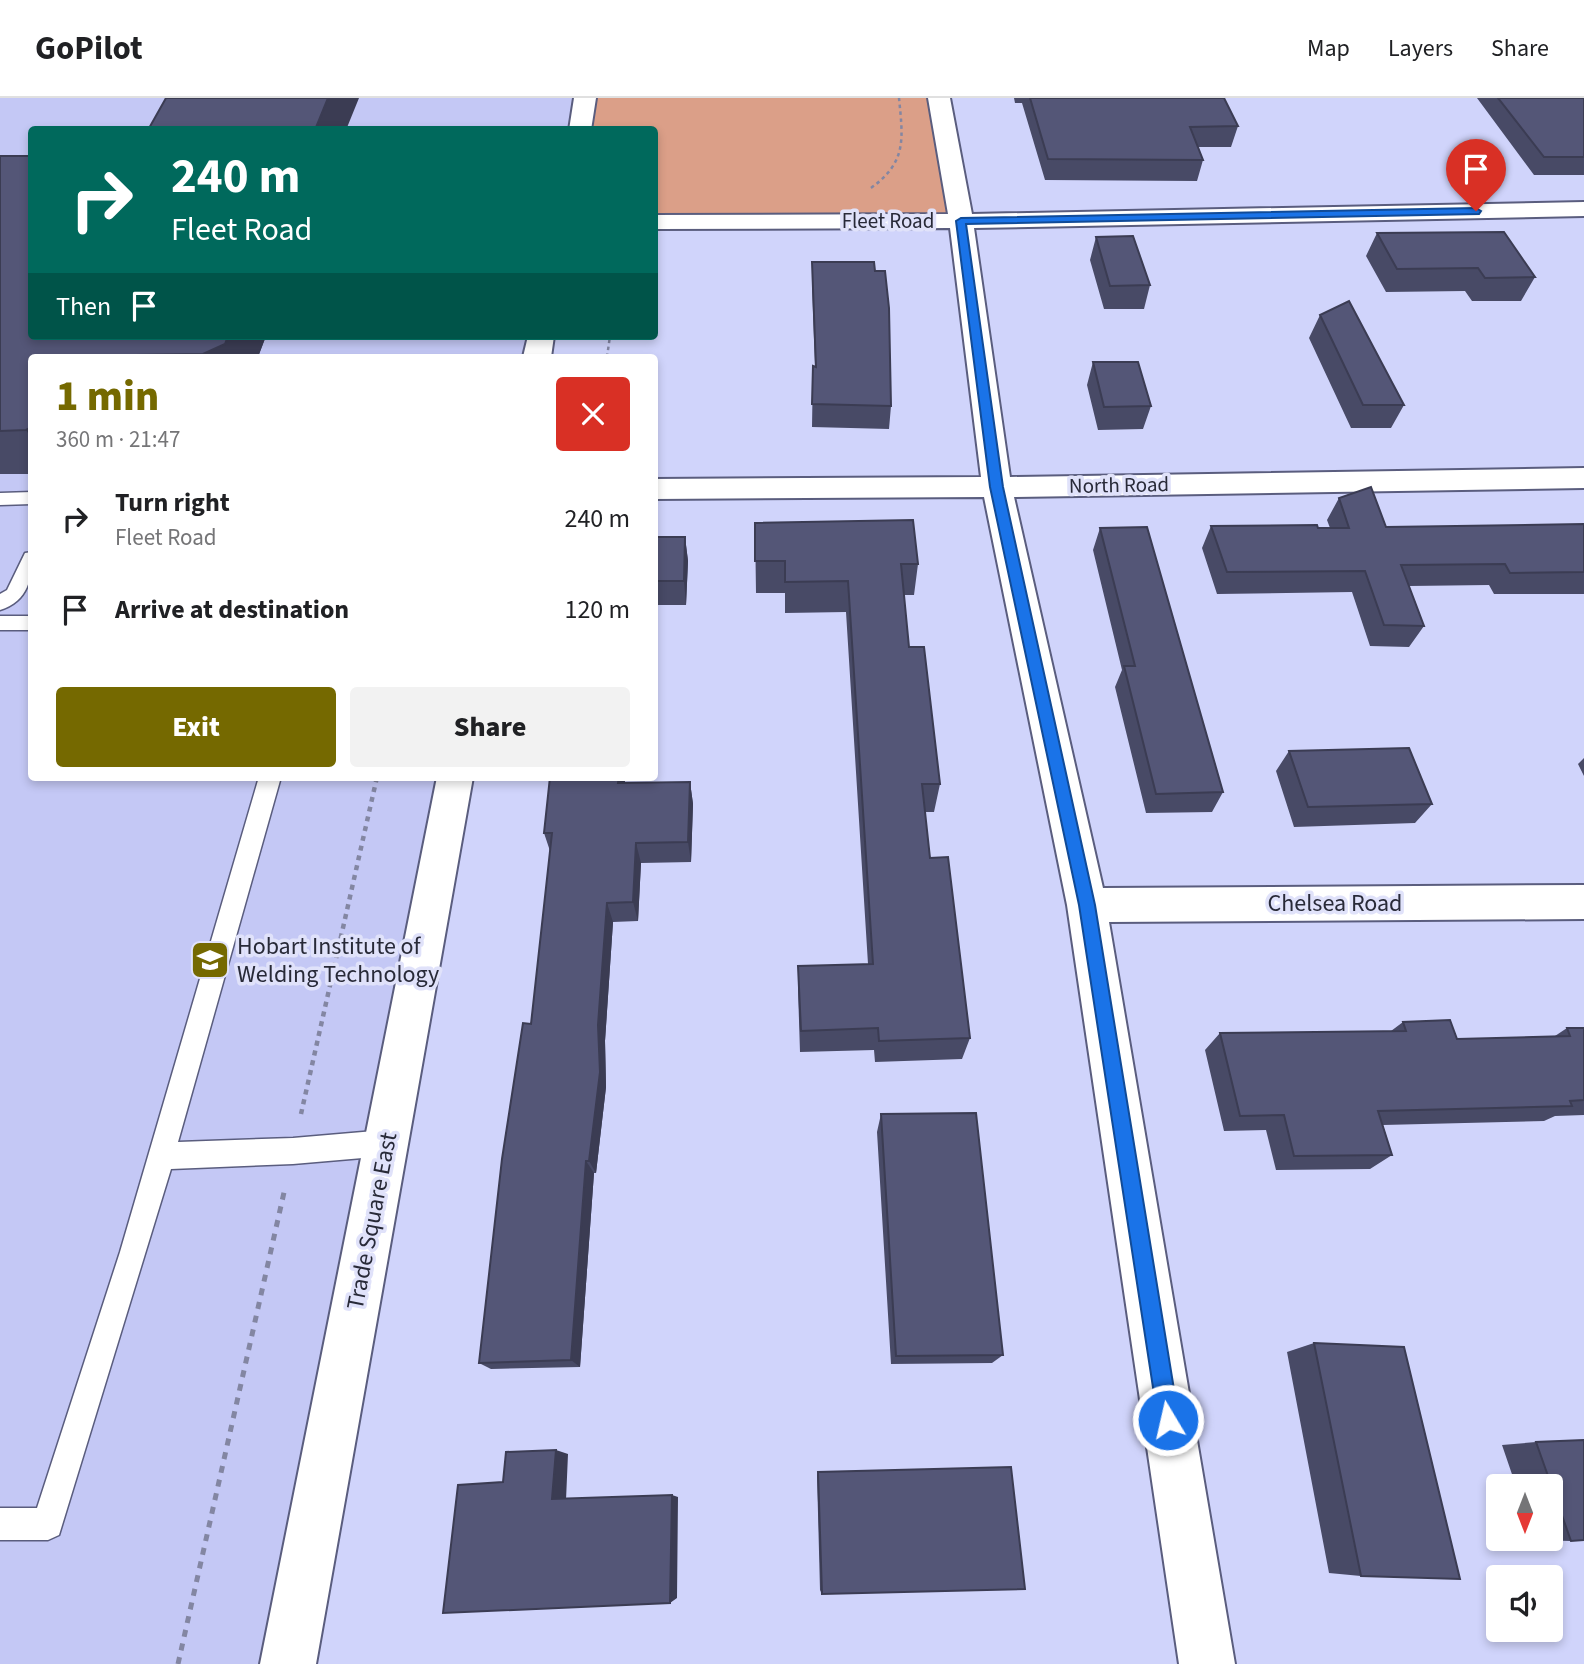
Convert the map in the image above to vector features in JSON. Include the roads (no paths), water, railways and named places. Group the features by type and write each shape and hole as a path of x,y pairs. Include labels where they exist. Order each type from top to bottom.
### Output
{"street":[{"path":"581,126 585,98"},
{"path":"939,98 961,221 997,487 1087,905 1207,1664"},
{"name":"Fleet Road","path":"658,222 961,221 1584,209"},
{"name":"North Road","path":"658,489 1584,478"},
{"name":"Trade Square East","path":"288,1664 454,781"},
{"name":"Chelsea Road","path":"1087,905 1584,902"}],"lane":[{"path":"0,499 28,498"},
{"path":"0,603 14,595 28,566"},
{"path":"0,623 28,623"},
{"path":"0,1524 48,1524 161,1156 269,781"},
{"path":"161,1156 293,1151 386,1143"}],"place":[{"name":"Hobart Institute of Welding Technology","path":"210,960"}]}
